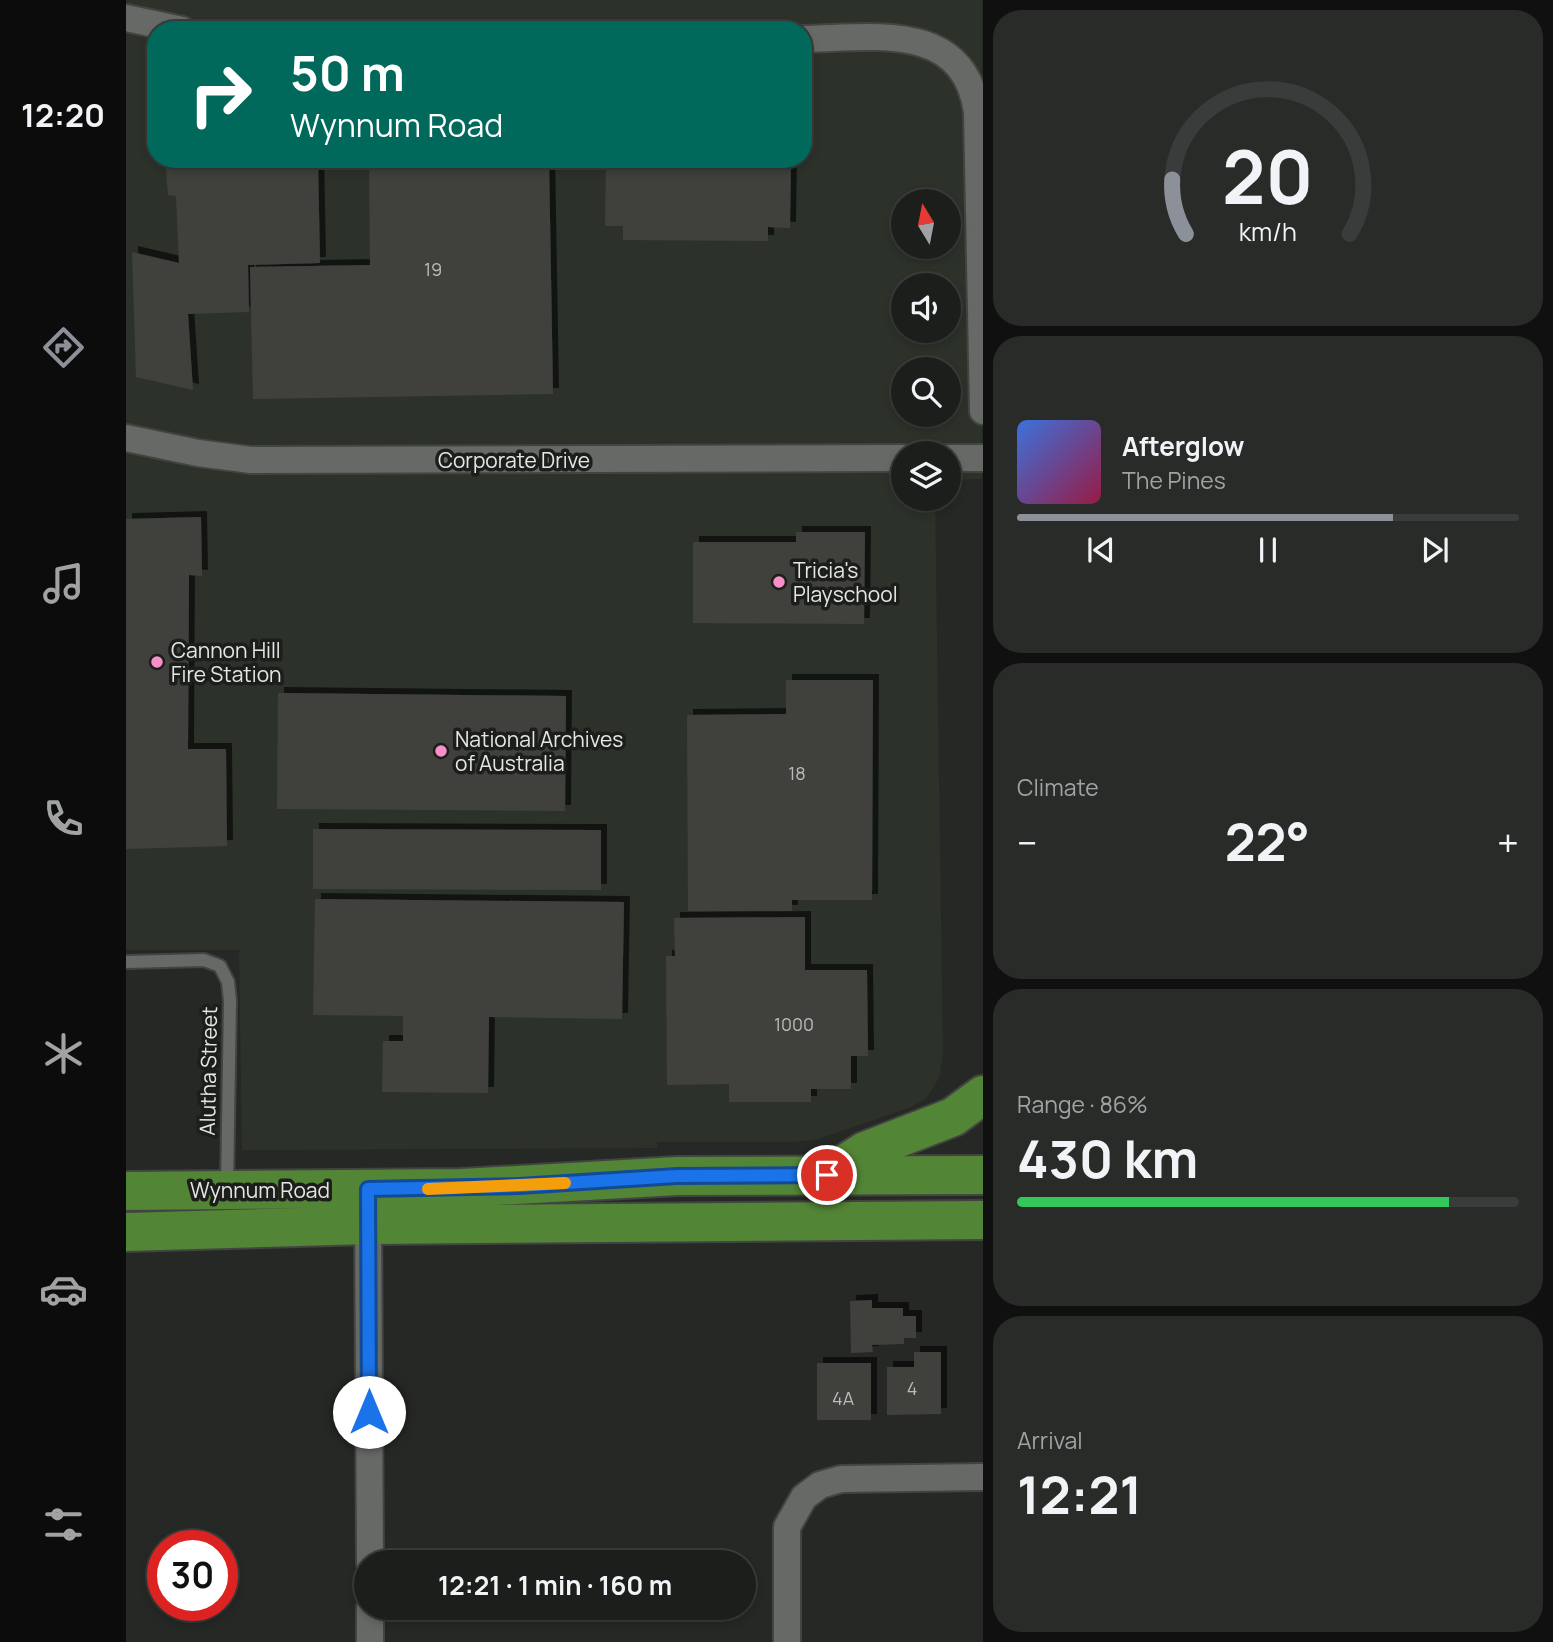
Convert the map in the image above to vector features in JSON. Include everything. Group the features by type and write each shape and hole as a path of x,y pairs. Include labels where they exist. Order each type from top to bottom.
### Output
{"main road":[{"path":"827,1175 865,1152 953,1116 982,1096"},
{"name":"Wynnum Road","path":"126,1232 368,1207 519,1186 677,1176 982,1175"},
{"name":"Wynnum Road","path":"126,1191 227,1190 368,1207 982,1220"}],"street":[{"path":"126,18 147,22"},
{"path":"812,39 892,38 919,41 952,58 972,88 977,112 982,411"},
{"name":"Corporate Drive","path":"126,438 198,453 251,460 891,458"},
{"path":"961,458 982,458"},
{"path":"368,1207 370,1550"},
{"path":"787,1642 787,1527 804,1497 820,1485 841,1479 982,1478"},
{"path":"370,1620 370,1642"}],"lane":[{"name":"Alutha Street","path":"126,962 204,960 220,966 228,982 227,1190"}],"shaded area":[{"path":"126,0 982,0 982,479 961,480 961,441 891,441 891,511 935,511 943,1055 939,1078 926,1099 906,1109 815,1140 793,1142 657,1142 657,1148 242,1150 239,950 126,950"}],"building":[{"path":"166,168 318,168 320,263 248,265 249,312 188,314 193,390 136,377 132,252 179,263 176,196 168,195"},
{"path":"369,168 549,168 553,394 253,399 250,267 370,265"},
{"path":"606,168 791,168 790,228 768,227 768,241 623,240 623,226 605,226"},
{"name":"Cannon Hill Fire Station","path":"201,517 202,576 189,575 188,749 226,749 227,846 126,849 126,519"},
{"name":"Tricia's Playschool","path":"796,532 865,532 864,624 693,623 693,542 796,542"},
{"path":"786,680 873,680 872,900 792,900 792,911 688,911 687,715 786,714"},
{"path":"278,693 566,696 565,811 277,809"},
{"path":"313,829 601,830 601,890 313,889"},
{"path":"315,899 624,902 622,1019 489,1017 488,1093 382,1092 383,1041 403,1041 403,1016 313,1015"},
{"path":"805,917 805,970 867,970 868,1056 851,1056 851,1089 811,1089 811,1102 729,1102 729,1084 667,1085 666,956 675,956 674,918"},
{"path":"872,1300 872,1308 903,1308 903,1316 916,1316 916,1338 904,1338 904,1344 872,1345 873,1352 851,1353 850,1301"},
{"path":"914,1352 941,1352 941,1414 887,1415 887,1367 914,1367"},
{"path":"817,1363 871,1363 871,1420 817,1420"}],"slow traffic":[{"path":"428,1189 565,1183"}],"place":[{"name":"Tricia's Playschool","path":"779,582"},
{"name":"Cannon Hill Fire Station","path":"157,662"},
{"name":"National Archives of Australia","path":"441,751"}],"route":[{"path":"369,1412 368,1189 519,1186 677,1176 827,1175"}]}
